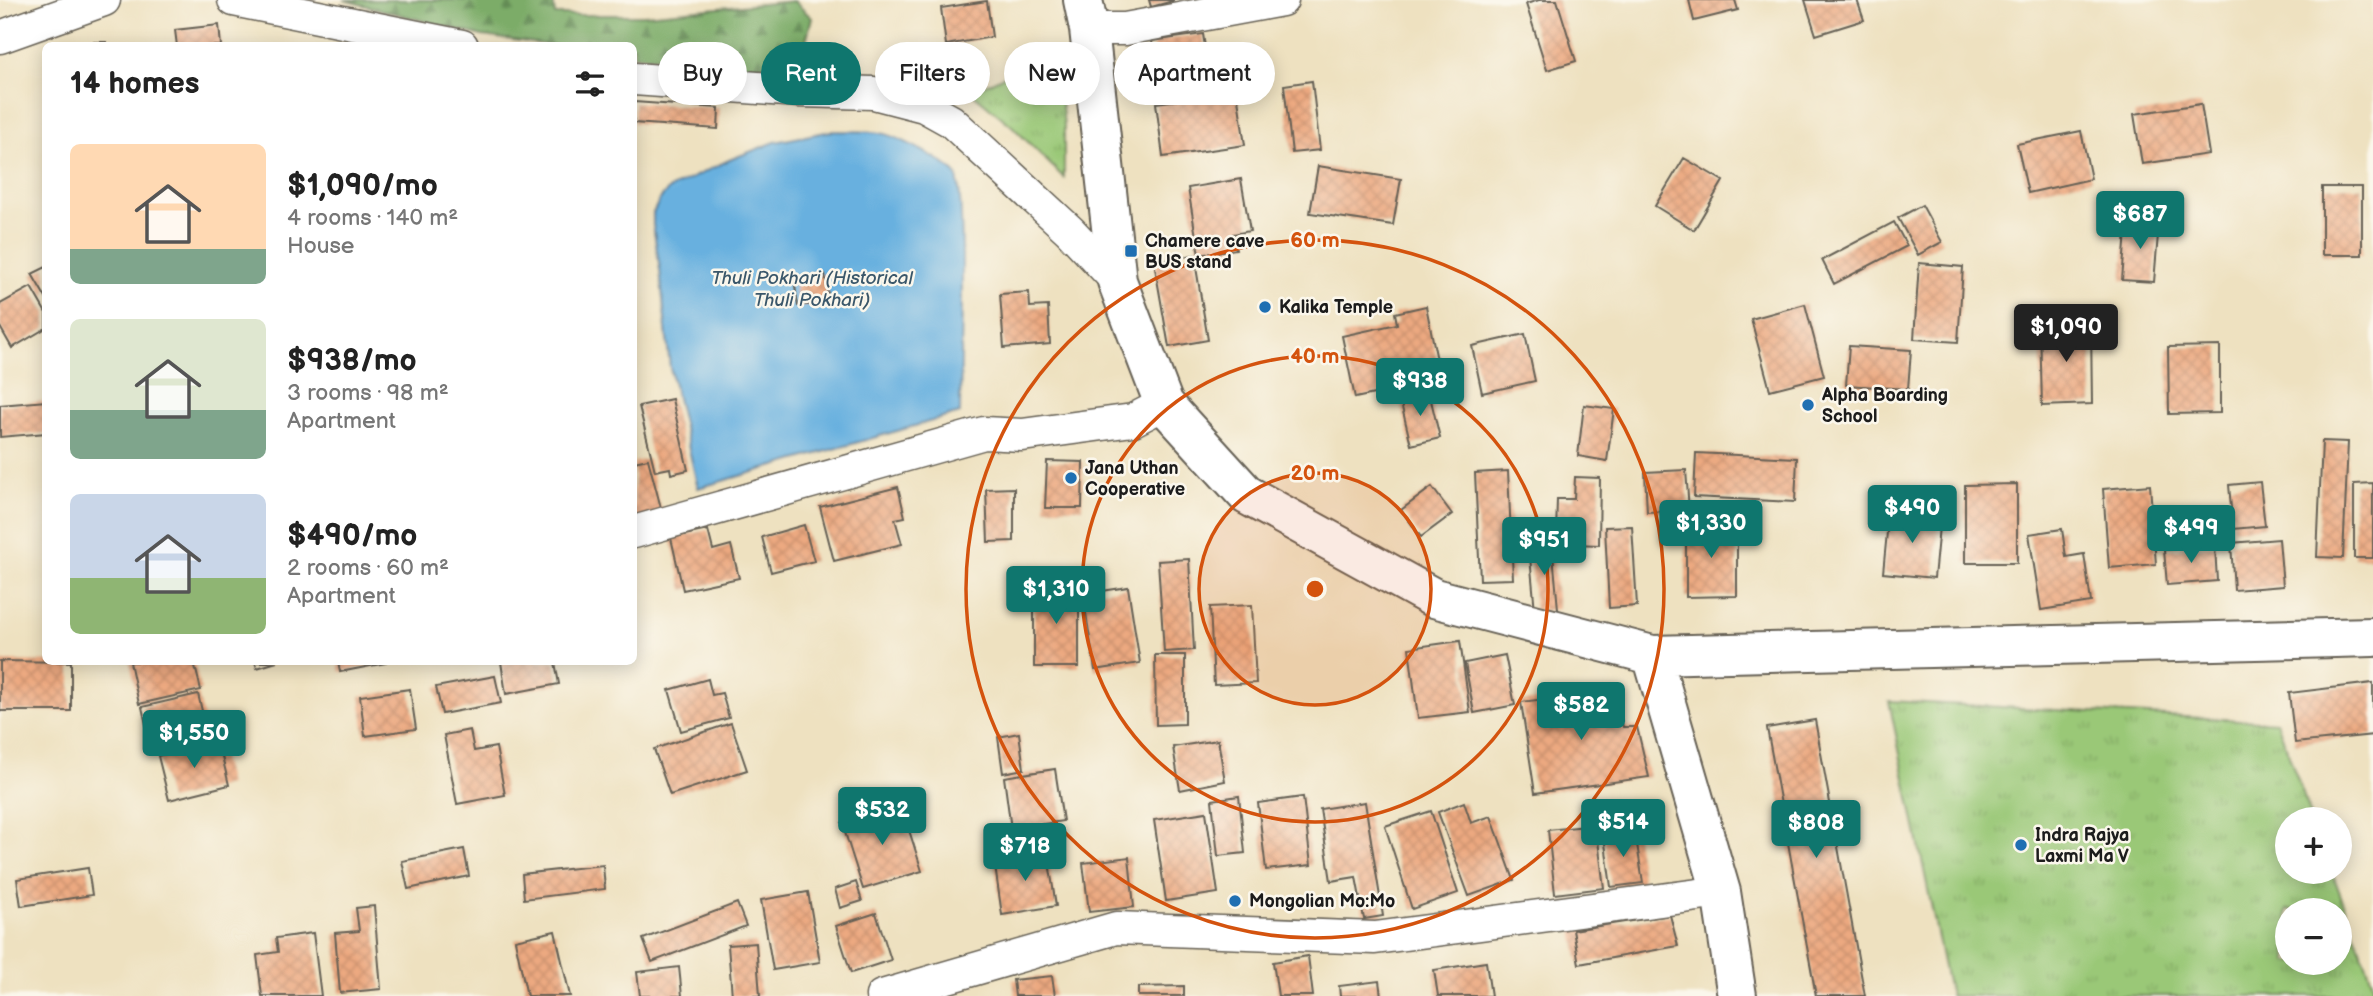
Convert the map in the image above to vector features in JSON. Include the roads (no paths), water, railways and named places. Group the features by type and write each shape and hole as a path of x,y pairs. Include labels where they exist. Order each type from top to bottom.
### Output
{"main road":[{"path":"1086,14 1117,281 1164,404 1247,495 1434,598 1652,655 2373,637"},
{"path":"1652,655 1721,892 1737,996"}],"street":[{"path":"0,37 104,0"},
{"path":"234,0 442,42"},
{"path":"1086,14 1125,29 1282,0"},
{"path":"637,79 799,91 874,93 924,106 951,121 1070,231 1117,281"},
{"path":"637,531 984,433 1022,435 1133,420 1164,404"},
{"path":"882,996 1116,928 1375,938 1721,892"}],"water":[{"name":"Thuli Pokhari (Historical Thuli Pokhari)","path":"831,131 872,132 892,136 932,156 955,173 959,186 962,246 960,413 698,488 670,368 653,213 669,189 729,160 775,142"}],"place":[{"name":"Chamere cave BUS stand","path":"1131,251"},
{"name":"Kalika Temple","path":"1265,307"},
{"name":"Alpha Boarding School","path":"1808,405"},
{"name":"Jana Uthan Cooperative","path":"1071,478"},
{"name":"Indra Rajya Laxmi Ma V","path":"2021,845"},
{"name":"Mongolian Mo:Mo","path":"1235,901"}]}
